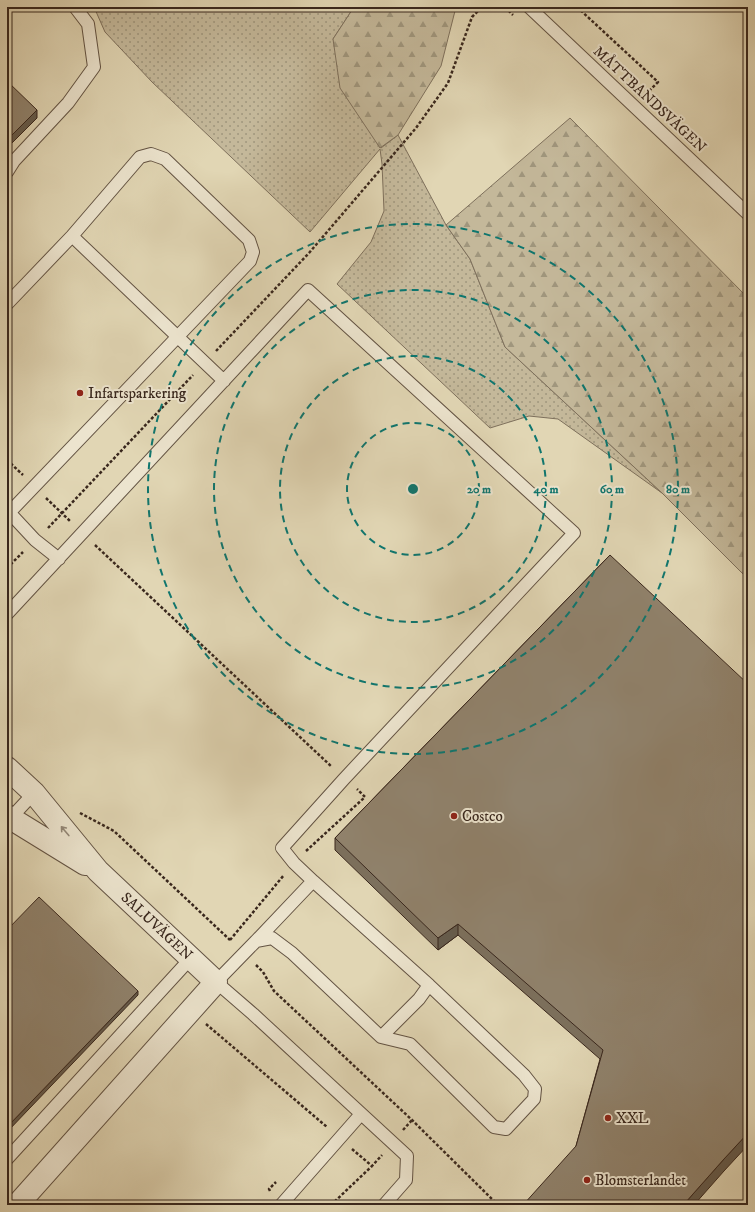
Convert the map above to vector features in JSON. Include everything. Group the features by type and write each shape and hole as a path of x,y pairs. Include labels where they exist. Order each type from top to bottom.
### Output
{"street":[{"name":"SALUVÄGEN","path":"7,768 34,794 98,871 216,982"},
{"name":"SALUVÄGEN","path":"8,819 98,871"},
{"path":"17,1205 216,982"}],"lane":[{"path":"7,172 14,161 68,103 94,67 88,24 75,7"},
{"name":"MÅTTBANDSVÄGEN","path":"529,7 748,214"},
{"path":"7,304 72,236 140,157 151,154 164,159 249,240 253,252 250,261 8,513 35,540 59,559"},
{"path":"72,236 224,381"},
{"path":"7,614 308,290 574,533 344,779 282,848 294,863 313,881 429,985 524,1075 535,1089 534,1099 506,1129 494,1127 410,1044 381,1037 292,953 272,938 256,941"},
{"path":"8,819 34,794"},
{"path":"313,881 216,982 253,1014 407,1156 406,1180 384,1205"},
{"path":"7,1159 191,958"},
{"path":"381,1037 419,999 429,985"},
{"path":"282,1205 361,1114"}],"path":[{"path":"7,568 62,513 309,253 416,128 448,84 472,17 482,7"},
{"path":"7,460 82,533 365,797 294,863 230,940"},
{"path":"190,1010 372,1166"},
{"path":"331,1205 372,1166 412,1120 496,1203 494,1205"}],"green space":[{"path":"94,7 354,7 333,39 381,148 398,135 446,225 470,259 505,347 662,493 558,419 529,416 490,428 337,284 371,242 384,211 380,149 310,232 152,82 105,32"},
{"path":"354,7 456,7 441,66 398,135 380,148 340,88 333,39"},
{"path":"570,118 748,298 748,579 662,493 505,347 470,259 446,225"}],"building":[{"path":"7,81 37,110 7,140"},
{"path":"610,555 748,684 748,1133 685,1203 687,1205 523,1205 576,1146 603,1050 458,924 438,938 335,838"},
{"path":"39,897 138,991 7,1127 7,930"}],"place":[{"name":"Infartsparkering","path":"80,393"},
{"name":"Costco","path":"454,816"},
{"name":"XXL","path":"608,1118"},
{"name":"Blomsterlandet","path":"587,1180"}]}
